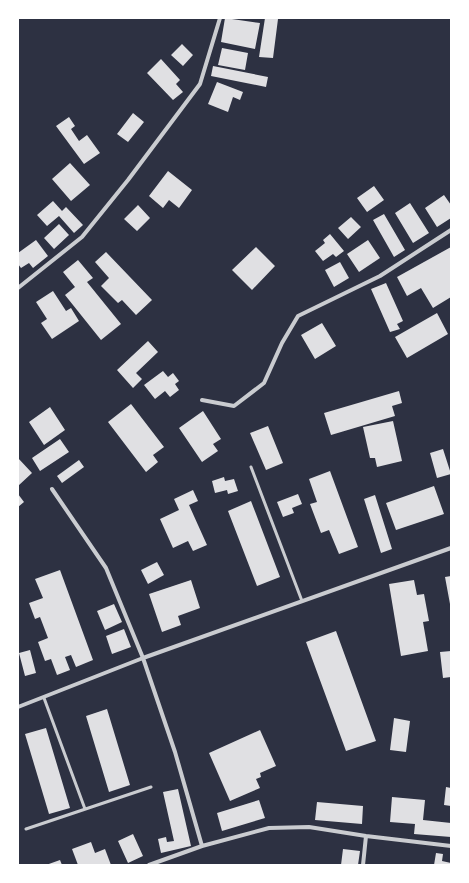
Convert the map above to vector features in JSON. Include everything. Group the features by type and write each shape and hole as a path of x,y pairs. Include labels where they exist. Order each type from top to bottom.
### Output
{"street":[{"path":"18,288 82,237 128,180 200,84 220,18"},
{"path":"202,400 234,406 264,382 282,343 298,316 380,276 451,230"},
{"path":"52,489 106,568 143,658 175,752 202,846"},
{"path":"18,707 143,658 451,548"},
{"path":"149,865 202,846 269,828 308,827 366,836 451,846"},
{"path":"363,865 366,836"}],"lane":[{"path":"251,466 302,601"},
{"path":"44,698 85,808"},
{"path":"26,829 150,787"}],"building":[{"path":"225,18 260,23 255,49 221,42"},
{"path":"265,18 278,19 273,58 259,57"},
{"path":"182,44 193,55 183,66 171,55"},
{"path":"222,48 248,53 245,70 218,65"},
{"path":"161,59 180,80 176,84 183,92 173,100 147,73"},
{"path":"213,66 268,77 266,87 211,76"},
{"path":"217,82 243,92 240,100 233,97 228,112 208,104"},
{"path":"133,113 144,122 128,142 117,134"},
{"path":"69,117 75,126 71,129 79,141 87,135 100,153 84,164 56,126"},
{"path":"70,163 90,185 71,201 52,179"},
{"path":"168,171 192,190 179,208 169,200 163,208 149,196"},
{"path":"374,186 384,200 367,212 357,198"},
{"path":"444,195 451,205 451,218 437,227 425,208"},
{"path":"53,201 62,211 66,207 83,225 74,233 59,216 47,226 37,215"},
{"path":"410,203 429,233 413,243 395,213"},
{"path":"138,205 150,218 137,231 124,219"},
{"path":"384,214 405,250 394,257 373,220"},
{"path":"351,217 361,227 348,239 338,228"},
{"path":"59,224 69,235 54,249 44,238"},
{"path":"330,234 344,251 336,257 333,254 323,261 315,251 325,243 323,240"},
{"path":"36,240 48,256 33,268 29,263 21,268 18,264 18,253"},
{"path":"368,240 380,258 359,272 347,254"},
{"path":"256,247 275,266 252,290 232,270"},
{"path":"451,247 451,297 433,308 421,288 407,296 397,277"},
{"path":"106,252 152,300 136,315 122,300 118,303 101,286 109,278 95,262"},
{"path":"78,260 93,278 87,282 121,324 101,340 65,295 75,287 63,272"},
{"path":"340,262 349,278 334,287 325,270"},
{"path":"386,283 403,321 397,324 400,329 390,332 371,289"},
{"path":"53,291 66,311 71,308 79,321 52,339 41,323 47,319 36,302"},
{"path":"437,313 448,334 407,358 395,337"},
{"path":"322,323 336,346 315,359 301,335"},
{"path":"148,341 158,352 136,373 142,379 133,388 117,370"},
{"path":"163,371 168,377 173,373 179,381 175,384 179,390 170,397 165,391 155,399 144,385"},
{"path":"399,391 402,403 392,406 395,416 331,435 324,413"},
{"path":"131,404 164,447 153,455 158,462 146,472 108,422"},
{"path":"50,407 65,430 44,445 29,422"},
{"path":"203,411 221,439 213,444 218,451 202,462 179,428"},
{"path":"393,421 402,461 377,467 375,458 370,458 363,427"},
{"path":"268,426 283,463 266,470 250,433"},
{"path":"60,439 69,452 40,471 32,458"},
{"path":"443,449 451,474 437,478 430,453"},
{"path":"18,458 32,473 18,486"},
{"path":"79,460 84,467 62,483 57,476"},
{"path":"330,471 358,547 339,554 329,530 321,533 310,504 317,502 309,479"},
{"path":"224,477 225,481 234,479 238,491 228,494 227,490 215,493 212,481"},
{"path":"434,486 444,514 396,530 386,503"},
{"path":"193,490 198,501 189,505 207,545 193,551 188,541 173,548 160,519 179,510 174,499"},
{"path":"18,494 24,502 18,507"},
{"path":"298,494 302,504 292,508 294,513 283,517 277,502"},
{"path":"375,495 392,549 381,553 364,499"},
{"path":"251,501 280,577 257,586 228,511"},
{"path":"157,562 164,575 148,584 141,570"},
{"path":"60,570 93,660 76,667 71,655 65,657 70,670 57,675 51,659 45,661 38,642 48,638 40,617 35,619 29,603 43,598 35,579"},
{"path":"451,576 451,604 450,604 445,577"},
{"path":"191,580 200,608 178,616 181,625 162,632 149,594"},
{"path":"414,580 417,595 424,594 429,621 423,622 428,651 401,656 389,584"},
{"path":"114,604 122,622 105,630 97,611"},
{"path":"124,629 131,647 112,654 106,636"},
{"path":"336,631 376,741 346,751 306,642"},
{"path":"30,650 36,673 25,676 19,653"},
{"path":"451,651 451,677 443,678 440,652"},
{"path":"107,709 130,785 109,792 86,716"},
{"path":"394,718 410,721 406,752 390,750"},
{"path":"46,728 70,808 49,814 25,734"},
{"path":"260,730 276,766 260,773 261,777 256,779 260,788 230,801 209,753"},
{"path":"446,787 451,788 451,806 444,805"},
{"path":"178,789 191,846 161,853 158,839 166,837 167,842 174,841 163,792"},
{"path":"392,797 425,800 423,820 451,823 451,837 414,834 415,824 390,822"},
{"path":"259,800 265,818 222,831 217,813"},
{"path":"317,802 363,806 362,824 315,820"},
{"path":"133,834 143,856 128,863 118,841"},
{"path":"91,842 95,853 105,849 111,865 78,865 72,849"},
{"path":"343,849 360,851 358,865 341,865"},
{"path":"436,853 443,854 442,861 451,863 451,865 434,865"},
{"path":"60,860 62,865 46,865"}]}
